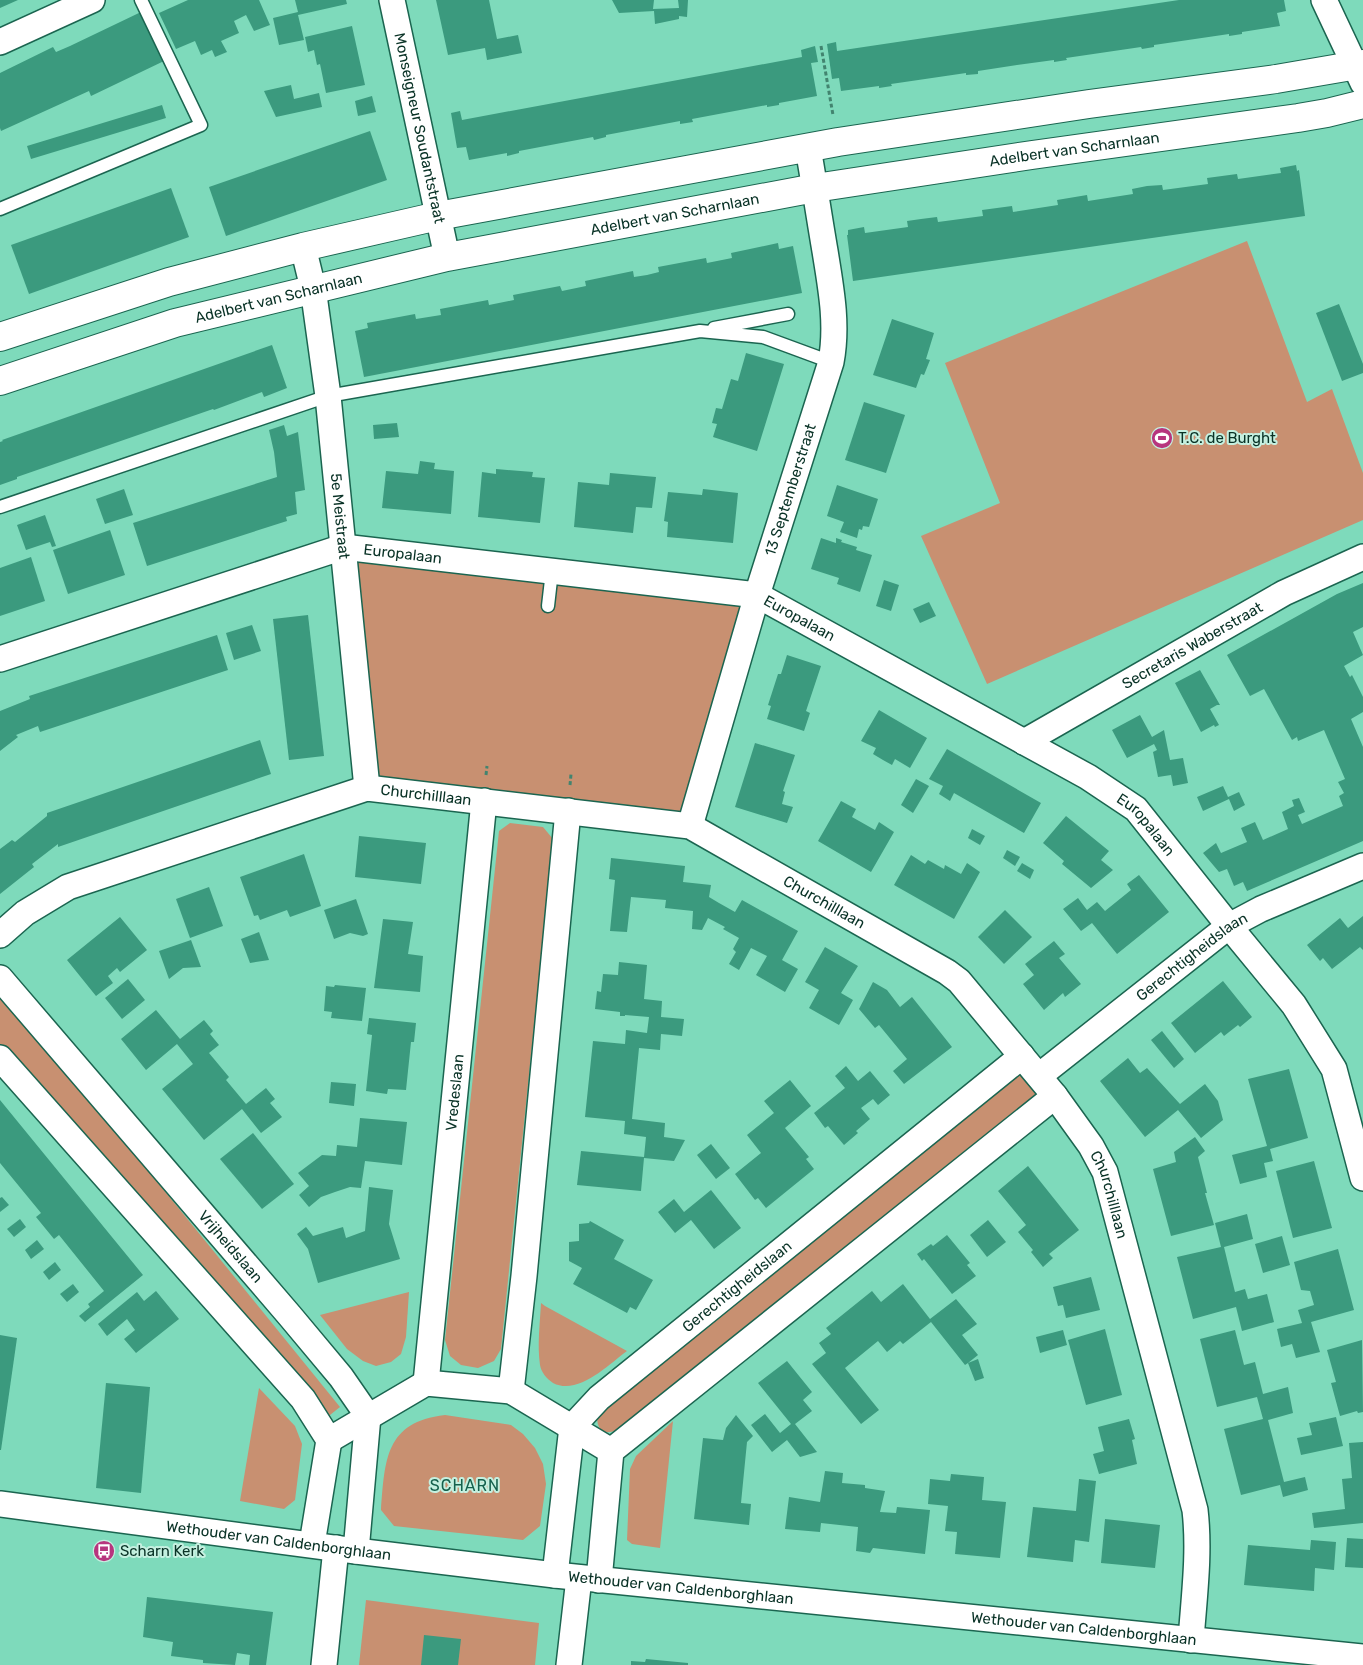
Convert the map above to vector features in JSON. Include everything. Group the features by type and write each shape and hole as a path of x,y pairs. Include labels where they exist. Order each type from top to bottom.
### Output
{"street":[{"path":"0,42 92,0"},
{"name":"Monseigneur Soudantstraat","path":"392,0 447,257"},
{"path":"0,337 169,282 303,247 438,216 838,142 1020,114 1276,79 1360,71 1324,0"},
{"name":"Adelbert van Scharnlaan","path":"0,381 175,323 447,257 815,188 1032,155 1298,118 1363,104"},
{"name":"13 Septemberstraat","path":"690,826 757,595 831,362 834,345 833,308 808,148"},
{"name":"5e Meistraat","path":"303,247 313,288 328,396 367,788"},
{"name":"Europalaan","path":"0,659 343,547 757,595 1088,776 1136,808 1294,1005 1334,1069 1363,1177"},
{"name":"Secretaris Waberstraat","path":"1024,742 1284,593 1363,557"},
{"name":"Churchilllaan","path":"0,935 25,913 68,887 367,788 484,800 690,826 947,972 959,981 1055,1096 1086,1138 1105,1172 1195,1510 1197,1524 1196,1566 1191,1640"},
{"name":"Vredeslaan","path":"426,1383 484,800"},
{"path":"511,1391 568,811"},
{"name":"Gerechtigheidslaan","path":"1039,1076 1229,926 1262,909 1363,866"},
{"name":"Vrijheidslaan","path":"0,978 341,1377 368,1416"},
{"name":"Gerechtigheidslaan","path":"572,1427 599,1398 1022,1056"},
{"path":"0,1058 303,1399 329,1440 312,1544"},
{"path":"578,1578 611,1451 1055,1096"},
{"path":"329,1440 426,1383 511,1391 611,1451"},
{"path":"324,1665 346,1550 368,1416"},
{"path":"569,1665 578,1578 572,1427"},
{"name":"Wethouder van Caldenborghlaan","path":"0,1504 346,1550 578,1578 1363,1656"}],"lane":[{"path":"0,209 201,125 141,0"},
{"path":"0,507 328,396 788,314"},
{"path":"700,331 763,337 831,362"},
{"path":"548,606 552,571"}],"path":[{"path":"821,46 838,142"}],"shaded area":[{"name":"T.C. de Burght","path":"1247,241 1307,402 1332,389 1363,473 1363,520 987,684 921,536 1000,503 945,363"},
{"path":"352,555 752,597 689,820 373,781"},
{"path":"510,823 543,827 553,839 501,1349 494,1361 478,1368 461,1365 450,1356 445,1340 499,831"},
{"path":"0,988 340,1407 325,1419 0,1046"},
{"path":"1021,1063 1045,1096 619,1429 606,1432 600,1429 597,1416"},
{"path":"409,1292 406,1337 401,1354 391,1362 376,1366 363,1361 347,1349 320,1315"},
{"path":"541,1303 627,1351 602,1371 582,1382 563,1386 553,1383 545,1375 540,1365"},
{"path":"259,1388 295,1426 302,1444 295,1500 284,1509 240,1501"},
{"path":"445,1415 511,1425 523,1434 535,1448 543,1464 546,1484 540,1526 523,1540 394,1526 381,1510 387,1460 392,1446 399,1435 410,1426 425,1419"},
{"path":"673,1421 660,1548 632,1544 627,1540 630,1469 636,1456"},
{"path":"366,1600 539,1623 535,1665 359,1665"}],"building":[{"path":"0,0 18,0 0,8"},
{"path":"188,0 259,0 270,25 254,31 246,15 234,21 239,33 221,41 227,52 215,57 212,50 201,55 195,41 176,49 159,13"},
{"path":"295,0 346,0 347,4 298,15 304,40 279,45 273,18 298,12"},
{"path":"436,0 489,0 497,39 518,35 522,53 487,60 485,48 448,55"},
{"path":"612,0 654,0 653,9 679,8 678,0 688,0 687,17 679,16 679,19 655,24 654,11 619,13"},
{"path":"1179,0 1284,0 1286,11 1277,13 1280,26 1242,32 1242,34 1229,36 1229,34 1154,45 1154,47 1142,49 1141,47 1066,58 1067,60 1054,62 1054,60 1017,65 978,71 978,74 966,75 966,73 891,84 892,86 879,88 879,86 841,91 839,78 832,79 827,44 836,42 837,51"},
{"path":"141,12 164,61 91,96 89,91 1,131 0,73 53,47 56,52 70,46"},
{"path":"352,26 365,85 326,93 320,64 317,65 314,50 308,52 305,37"},
{"path":"815,46 818,62 811,63 817,96 779,103 779,105 767,107 767,105 692,119 693,122 680,124 680,121 606,135 606,137 594,140 593,137 519,151 519,153 507,156 507,153 469,160 466,147 457,148 451,113 460,111 462,120 802,57 801,50"},
{"path":"291,85 294,99 319,93 322,107 276,117 264,91"},
{"path":"372,96 376,112 358,116 355,101"},
{"path":"162,105 166,118 31,159 27,146"},
{"path":"370,131 387,180 226,236 209,187"},
{"path":"1296,165 1297,171 1299,170 1305,216 853,281 848,230 864,227 865,233 908,227 907,221 937,217 938,222 983,216 982,210 1012,206 1013,212 1058,205 1057,200 1087,195 1088,201 1133,194 1132,189 1147,186 1162,185 1163,190 1208,184 1207,178 1237,174 1238,179 1281,173 1280,168"},
{"path":"171,188 189,237 29,294 11,245"},
{"path":"778,243 779,249 793,246 802,293 364,377 355,331 368,328 367,323 415,314 416,319 441,315 440,309 488,300 489,305 514,300 513,295 560,286 562,291 586,286 585,281 633,271 634,277 647,275 659,272 658,267 706,258 707,263 732,258 731,253"},
{"path":"1339,304 1363,364 1363,373 1342,381 1316,313"},
{"path":"892,319 934,333 926,359 930,360 924,375 921,374 916,388 873,375"},
{"path":"272,345 287,388 264,397 262,392 17,477 17,479 0,485 0,442 2,440"},
{"path":"746,353 784,364 757,451 713,437 717,424 712,423 716,408 722,409 731,379 738,381"},
{"path":"864,402 905,415 886,473 845,460"},
{"path":"397,423 399,437 374,439 373,425"},
{"path":"284,425 287,436 298,432 305,490 295,492 297,514 286,517 287,521 147,566 133,523 277,477 269,430"},
{"path":"420,461 435,463 434,469 454,471 451,514 382,508 386,471 418,474"},
{"path":"496,469 533,472 532,477 545,478 540,523 478,517 482,472 496,474"},
{"path":"610,473 656,477 652,508 636,507 633,533 574,527 578,482 609,485"},
{"path":"837,485 878,499 869,527 863,526 862,530 859,529 857,538 840,532 844,522 827,516"},
{"path":"124,489 133,515 105,524 96,499"},
{"path":"703,489 738,493 733,543 667,537 668,522 664,521 668,492 702,495"},
{"path":"45,515 56,546 52,547 50,542 26,550 17,525"},
{"path":"110,530 125,575 68,594 53,550"},
{"path":"821,538 836,543 836,538 842,540 841,542 857,547 856,550 872,555 860,592 837,584 839,578 811,569"},
{"path":"31,557 45,601 0,616 0,568"},
{"path":"884,580 899,585 891,611 876,606"},
{"path":"1363,583 1363,627 1353,632 1363,655 1344,666 1350,677 1352,675 1363,697 1363,712 1351,719 1363,747 1363,841 1247,891 1243,882 1234,886 1227,869 1219,872 1203,853 1216,843 1221,853 1247,842 1241,828 1255,822 1263,840 1288,829 1282,812 1294,806 1292,800 1299,798 1305,812 1298,815 1302,824 1343,806 1339,796 1344,793 1338,782 1345,779 1324,730 1298,741 1297,737 1292,740 1264,689 1250,696 1227,655 1337,594"},
{"path":"929,602 936,616 920,623 913,609"},
{"path":"308,615 324,756 289,760 273,619"},
{"path":"252,625 261,651 234,660 226,633"},
{"path":"217,635 228,670 40,732 38,726 16,735 18,737 0,751 0,711 30,699 29,696"},
{"path":"787,655 821,666 806,711 810,713 804,731 767,719 771,706 768,705 778,674 781,674"},
{"path":"1200,670 1220,705 1210,709 1219,725 1215,727 1214,725 1201,732 1175,683"},
{"path":"879,710 927,738 910,768 895,759 892,765 873,754 876,748 861,741"},
{"path":"1140,715 1152,737 1164,730 1170,760 1183,758 1188,783 1173,786 1171,775 1158,777 1153,752 1157,750 1154,744 1127,758 1112,730"},
{"path":"260,740 271,774 58,847 58,844 32,864 34,867 0,894 0,849 12,840 15,842 47,816 47,813"},
{"path":"755,743 795,755 783,791 785,792 782,804 793,807 787,823 735,807"},
{"path":"947,749 1041,803 1024,833 954,793 950,801 939,794 943,786 929,779"},
{"path":"916,779 929,786 913,813 901,805"},
{"path":"1223,786 1228,797 1239,792 1245,805 1234,811 1229,799 1203,811 1197,797"},
{"path":"841,801 856,809 852,817 875,830 879,822 894,832 871,872 818,841"},
{"path":"1066,816 1109,851 1101,860 1113,870 1091,888 1062,864 1064,861 1043,843"},
{"path":"972,829 985,836 980,845 968,838"},
{"path":"359,836 426,843 421,884 355,877"},
{"path":"1007,850 1020,857 1015,866 1003,858"},
{"path":"304,854 321,906 290,917 287,910 260,920 258,915 254,916 240,877"},
{"path":"911,855 925,864 928,860 944,869 945,865 961,874 967,863 980,872 954,919 894,885"},
{"path":"611,858 685,866 683,882 711,885 709,897 719,903 735,912 742,900 798,931 782,960 798,969 785,992 756,975 767,956 751,948 739,970 729,964 736,952 733,949 739,938 723,929 725,927 708,918 702,930 692,929 693,911 665,908 666,900 631,897 627,932 610,931 615,880 609,879"},
{"path":"1022,863 1034,870 1030,879 1017,871"},
{"path":"1139,875 1169,912 1117,954 1092,923 1081,931 1063,909 1078,898 1087,910 1097,902 1105,911 1131,890 1127,884"},
{"path":"209,887 223,926 190,938 176,899"},
{"path":"356,899 368,934 363,936 350,933 334,939 324,910"},
{"path":"1005,910 1032,937 1004,964 978,937"},
{"path":"1363,916 1363,950 1360,947 1332,969 1323,958 1320,961 1307,945 1340,918 1348,928"},
{"path":"120,917 147,950 120,972 117,968 108,976 113,983 96,996 67,960"},
{"path":"383,919 413,922 408,954 423,956 420,992 374,988"},
{"path":"259,932 269,960 250,963 241,939"},
{"path":"191,940 201,967 183,968 169,979 159,951"},
{"path":"1054,941 1065,954 1059,958 1081,984 1065,997 1063,993 1044,1010 1023,984 1034,975 1025,964"},
{"path":"825,947 858,966 841,993 853,1000 839,1025 809,1008 819,990 805,982"},
{"path":"619,962 647,965 644,999 662,1001 661,1017 684,1019 682,1036 661,1034 660,1050 639,1048 632,1119 665,1123 664,1137 685,1140 674,1161 644,1158 641,1191 577,1185 581,1151 644,1157 646,1137 624,1134 625,1121 585,1117 593,1041 625,1044 626,1030 647,1033 649,1017 620,1016 620,1012 595,1009 597,991 601,992 603,974 618,975"},
{"path":"128,979 145,1000 122,1019 105,998"},
{"path":"1223,981 1252,1017 1240,1027 1238,1025 1224,1036 1221,1032 1195,1053 1171,1023"},
{"path":"873,982 887,990 900,1007 912,997 952,1047 904,1084 893,1071 907,1059 879,1025 875,1028 859,1009"},
{"path":"335,985 366,988 362,1021 331,1018 332,1012 324,1011 326,986 334,987"},
{"path":"156,1010 180,1039 204,1020 213,1031 210,1034 219,1045 209,1053 229,1077 226,1080 246,1104 266,1088 275,1099 270,1103 282,1117 261,1133 242,1109 204,1140 162,1089 193,1064 177,1044 146,1070 121,1039"},
{"path":"369,1018 416,1023 414,1042 411,1042 406,1090 388,1089 387,1094 366,1091 372,1035 367,1034"},
{"path":"1162,1031 1184,1059 1174,1068 1151,1040"},
{"path":"1128,1058 1140,1073 1147,1068 1180,1104 1205,1084 1218,1101 1223,1120 1201,1138 1178,1110 1145,1137 1100,1081"},
{"path":"846,1066 858,1081 870,1071 890,1095 878,1105 873,1099 861,1108 870,1119 844,1145 828,1126 825,1128 814,1113 845,1088 835,1076"},
{"path":"1289,1069 1308,1138 1270,1149 1273,1161 1264,1163 1267,1177 1240,1184 1232,1155 1267,1146 1248,1079"},
{"path":"790,1080 811,1106 785,1128 809,1157 806,1159 814,1169 766,1208 758,1198 755,1200 735,1174 761,1153 747,1135 774,1113 764,1101"},
{"path":"331,1082 356,1084 354,1106 329,1103"},
{"path":"0,1100 143,1275 85,1322 79,1316 90,1307 88,1304 104,1291 59,1235 54,1239 36,1217 41,1213 0,1163"},
{"path":"360,1118 407,1122 402,1165 365,1161 361,1188 350,1187 321,1197 309,1207 299,1195 309,1186 298,1173 322,1155 336,1156 337,1145 357,1147"},
{"path":"253,1133 294,1184 262,1209 220,1159"},
{"path":"1195,1137 1205,1151 1198,1157 1214,1225 1171,1236 1153,1169 1176,1162 1174,1152"},
{"path":"711,1144 730,1168 716,1179 697,1155"},
{"path":"1314,1161 1332,1228 1293,1238 1276,1171"},
{"path":"1028,1166 1079,1230 1049,1254 1053,1258 1043,1267 1031,1252 1033,1250 1018,1232 1026,1225 998,1191"},
{"path":"369,1187 393,1190 389,1224 400,1259 318,1283 308,1249 297,1234 306,1227 313,1236 343,1227 346,1238 365,1231"},
{"path":"711,1190 741,1228 714,1249 691,1220 675,1233 658,1212 674,1199 684,1212"},
{"path":"2,1197 9,1205 0,1212 0,1198"},
{"path":"1247,1214 1253,1239 1224,1247 1235,1292 1245,1289 1248,1299 1267,1294 1274,1322 1242,1331 1236,1307 1193,1319 1177,1257 1221,1247 1215,1223"},
{"path":"20,1219 26,1227 14,1237 7,1229"},
{"path":"988,1220 1006,1242 987,1257 970,1235"},
{"path":"590,1221 624,1240 614,1259 653,1280 636,1310 630,1307 627,1313 573,1284 582,1268 569,1261 569,1242 579,1241 579,1224 589,1223"},
{"path":"947,1235 970,1263 967,1265 976,1276 952,1294 924,1259 922,1261 917,1254 931,1244 933,1246"},
{"path":"1282,1236 1290,1265 1263,1273 1255,1244"},
{"path":"37,1240 44,1249 31,1259 25,1250"},
{"path":"1338,1249 1354,1310 1311,1322 1320,1352 1296,1358 1292,1344 1281,1347 1277,1329 1302,1323 1298,1310 1314,1305 1310,1291 1301,1290 1294,1262"},
{"path":"55,1262 61,1270 49,1280 43,1272"},
{"path":"1091,1277 1100,1310 1066,1318 1063,1305 1058,1306 1053,1287"},
{"path":"73,1284 79,1292 67,1302 60,1294"},
{"path":"903,1284 930,1319 956,1299 977,1324 962,1335 978,1355 965,1365 931,1322 903,1344 900,1341 887,1352 878,1341 845,1368 879,1410 861,1424 812,1364 826,1353 819,1343 831,1334 826,1328 872,1291 881,1302"},
{"path":"156,1291 179,1319 136,1353 124,1339 135,1330 127,1319 107,1336 98,1324 137,1292 144,1301"},
{"path":"1105,1329 1122,1395 1086,1405 1068,1340"},
{"path":"1063,1330 1067,1345 1040,1353 1036,1337"},
{"path":"1235,1330 1244,1365 1255,1362 1263,1394 1288,1387 1293,1413 1268,1420 1284,1482 1305,1477 1308,1490 1283,1497 1280,1485 1241,1495 1224,1429 1263,1419 1257,1397 1217,1407 1200,1339"},
{"path":"0,1335 17,1338 1,1450 0,1450"},
{"path":"1362,1340 1363,1412 1358,1413 1357,1411 1340,1416 1331,1383 1336,1382 1327,1350"},
{"path":"978,1359 984,1378 975,1381 968,1363"},
{"path":"787,1361 812,1392 803,1400 812,1411 795,1424 817,1452 800,1457 787,1440 772,1452 751,1425 765,1414 780,1433 791,1424 758,1383"},
{"path":"106,1383 150,1387 141,1493 96,1488"},
{"path":"736,1415 753,1436 747,1442 741,1503 751,1504 749,1525 694,1519 703,1438 723,1440 726,1428"},
{"path":"1336,1417 1343,1446 1301,1455 1297,1438 1312,1435 1309,1423"},
{"path":"1129,1419 1135,1439 1132,1440 1137,1464 1099,1474 1093,1454 1104,1451 1098,1427"},
{"path":"1363,1442 1363,1523 1314,1528 1312,1513 1345,1509 1342,1479 1352,1478 1349,1443"},
{"path":"825,1471 843,1473 842,1483 865,1485 865,1488 885,1491 880,1512 896,1513 897,1507 930,1510 925,1554 873,1548 870,1553 856,1551 858,1527 821,1523 820,1532 785,1529 789,1497 820,1502"},
{"path":"951,1474 984,1477 982,1500 1006,1502 1000,1558 955,1554 957,1532 945,1531 948,1506 928,1504 930,1479 950,1481"},
{"path":"1079,1479 1096,1481 1089,1542 1075,1540 1073,1562 1027,1557 1033,1507 1076,1511"},
{"path":"1105,1519 1160,1525 1155,1568 1101,1563"},
{"path":"1347,1538 1363,1539 1363,1568 1345,1567"},
{"path":"1311,1540 1336,1542 1334,1570 1315,1568 1314,1591 1244,1585 1248,1545 1310,1550"},
{"path":"147,1597 273,1612 266,1665 249,1665 250,1655 237,1653 235,1665 203,1663 203,1660 171,1656 173,1642 143,1637"},
{"path":"424,1635 461,1639 458,1665 421,1665"},
{"path":"646,1659 688,1663 688,1665 631,1665 631,1661 645,1662"}],"place":[{"name":"T.C. de Burght","path":"1162,438"},
{"name":"Scharn Kerk","path":"104,1551"}],"district":[{"name":"SCHARN","path":"465,1485"}]}
